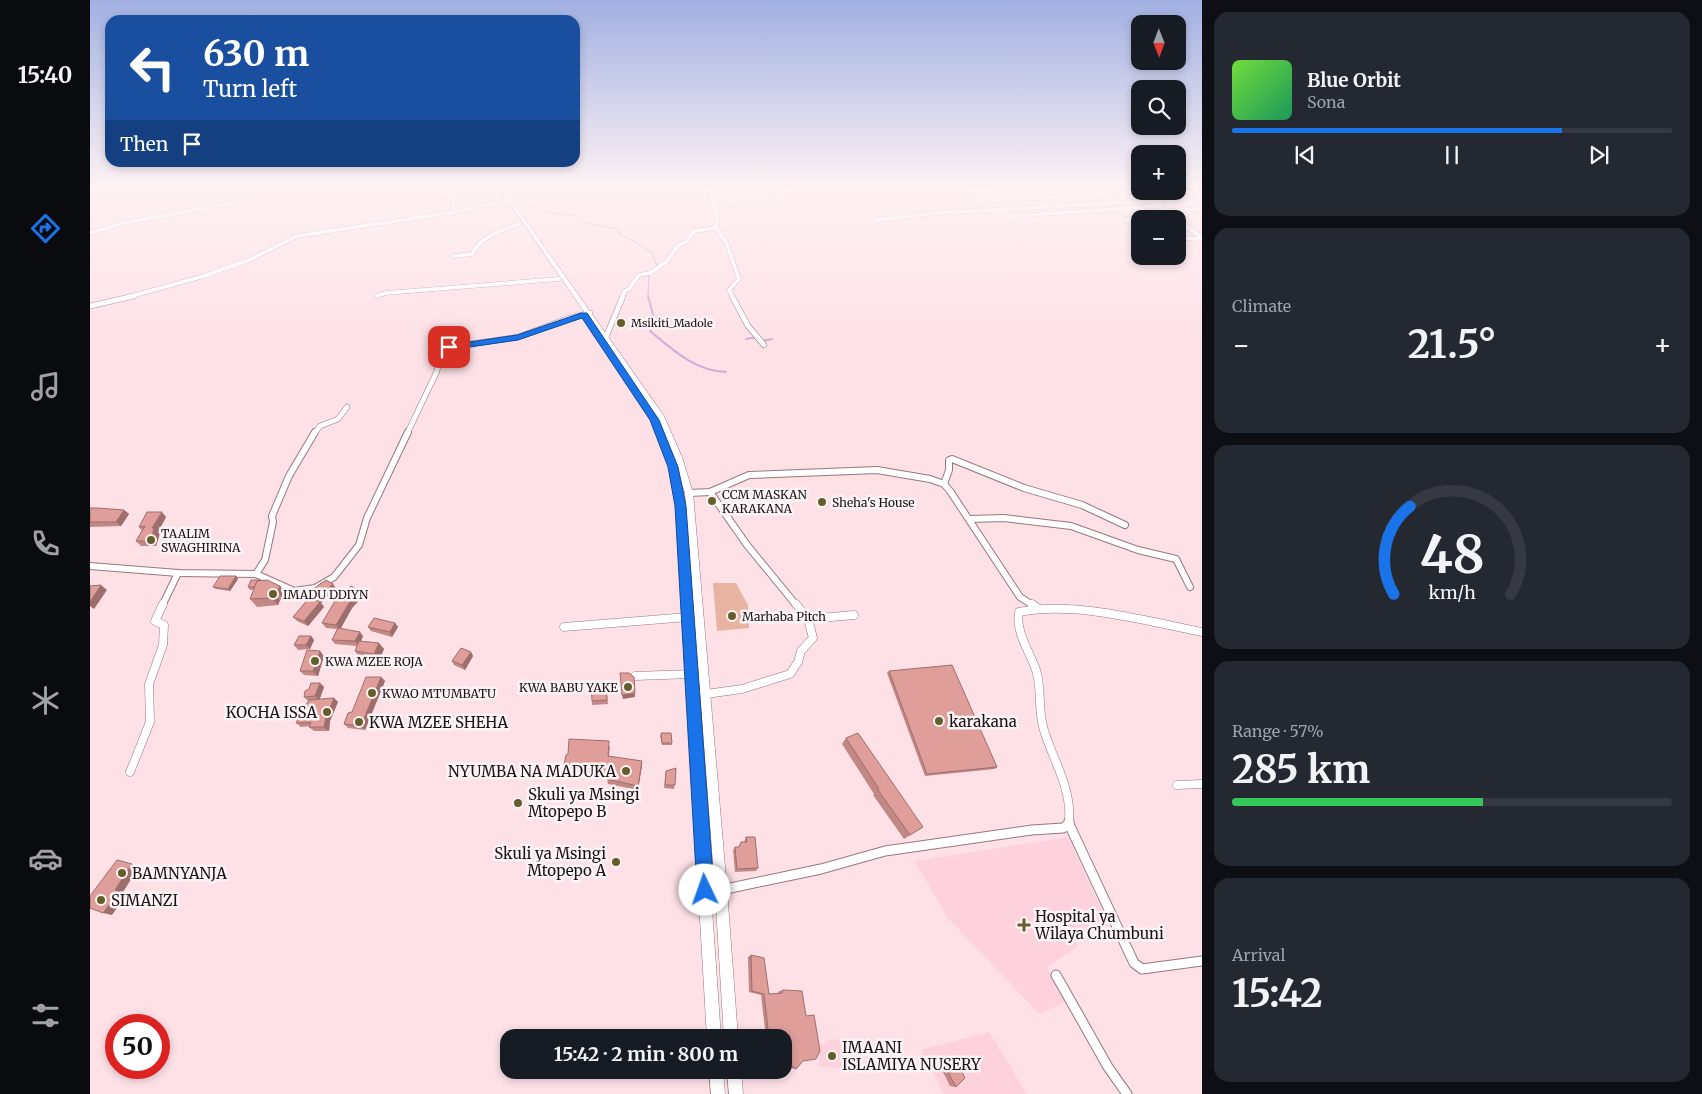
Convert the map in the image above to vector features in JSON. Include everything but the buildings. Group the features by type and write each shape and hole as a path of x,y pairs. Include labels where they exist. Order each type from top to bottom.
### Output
{"main road":[{"path":"530,239 559,279 606,337 661,418 676,450 689,493 722,890 730,1029"},
{"path":"534,239 587,314 654,420 671,459 680,506 713,1029"},
{"path":"717,1079 718,1094"},
{"path":"735,1079 736,1094"}],"street":[{"path":"90,306 156,291 204,276 249,260 291,239"},
{"path":"454,256 472,254 477,244 485,239"},
{"path":"606,337 625,291 629,289 639,275 648,273 672,257 679,245 686,242 687,239"},
{"path":"724,239 739,279 729,290 748,326 764,346"},
{"path":"376,296 386,293 559,279"},
{"path":"90,566 178,573 256,574 294,591 315,588 334,577 359,545 367,518 437,371 440,352 443,348 518,337 587,314"},
{"path":"256,574 265,560 273,522 272,516 288,476 317,429 338,419 347,407"},
{"path":"944,484 949,470 949,460 952,459 1024,488 1082,505 1125,525"},
{"path":"689,493 710,492 748,475 877,470 910,475 944,484 969,518 1020,596 1039,609"},
{"path":"706,694 742,689 790,674 798,662 801,651 813,638 808,619 765,565 746,545 710,492"},
{"path":"969,518 1004,518 1072,526 1138,550 1176,559 1190,587"},
{"path":"130,772 150,722 149,684 163,645 164,625 155,621 178,573"},
{"path":"1202,632 1074,610 1024,610 1018,612 1016,617 1035,667 1041,690 1040,709 1042,725 1070,802 1069,824 1134,963 1142,969 1202,961"},
{"path":"808,619 854,615"},
{"path":"564,628 688,617"},
{"path":"635,676 692,674"},
{"path":"1177,785 1202,784"},
{"path":"705,890 722,890 820,869 885,852 1032,830 1062,828 1069,824"},
{"path":"1056,975 1108,1067 1127,1094"}],"shaded area":[{"name":"Marhaba Pitch","path":"713,583 736,583 748,605 749,628 717,631"},
{"name":"Hospital ya Wilaya Chumbuni","path":"1068,837 1108,923 1070,930 1078,946 1047,967 1066,1002 1039,1014 947,917 915,861"},
{"path":"989,1032 1027,1094 944,1094 921,1050"},
{"name":"IMAANI ISLAMIYA NUSERY","path":"843,1039 847,1068 819,1067 818,1045 829,1040"}],"waterway":[{"path":"631,239 652,252 657,266 653,269"},
{"path":"648,296 649,272"},
{"path":"648,296 655,322 650,331 694,364 715,371 726,372"},
{"path":"746,339 757,337"},
{"path":"763,341 772,339"}],"place":[{"name":"Msikiti_Madole","path":"621,323"},
{"name":"CCM MASKAN KARAKANA","path":"712,501"},
{"name":"Sheha's House","path":"822,502"},
{"name":"TAALIM SWAGHIRINA","path":"151,540"},
{"name":"IMADU DDIYN","path":"273,594"},
{"name":"Marhaba Pitch","path":"732,616"},
{"name":"KWA MZEE ROJA","path":"315,661"},
{"name":"KWA BABU YAKE","path":"628,687"},
{"name":"KWAO MTUMBATU","path":"372,693"},
{"name":"KOCHA ISSA","path":"327,712"},
{"name":"karakana","path":"939,721"},
{"name":"KWA MZEE SHEHA","path":"359,722"},
{"name":"NYUMBA NA MADUKA","path":"626,771"},
{"name":"Skuli ya Msingi Mtopepo B","path":"518,803"},
{"name":"Skuli ya Msingi Mtopepo A","path":"616,862"},
{"name":"BAMNYANJA","path":"122,873"},
{"name":"SIMANZI","path":"101,900"},
{"name":"Hospital ya Wilaya Chumbuni","path":"1024,925"},
{"name":"IMAANI ISLAMIYA NUSERY","path":"832,1056"}],"route":[{"path":"449,347 518,337 567,319 584,315 654,420 665,444 679,491 702,819 705,890"}]}
